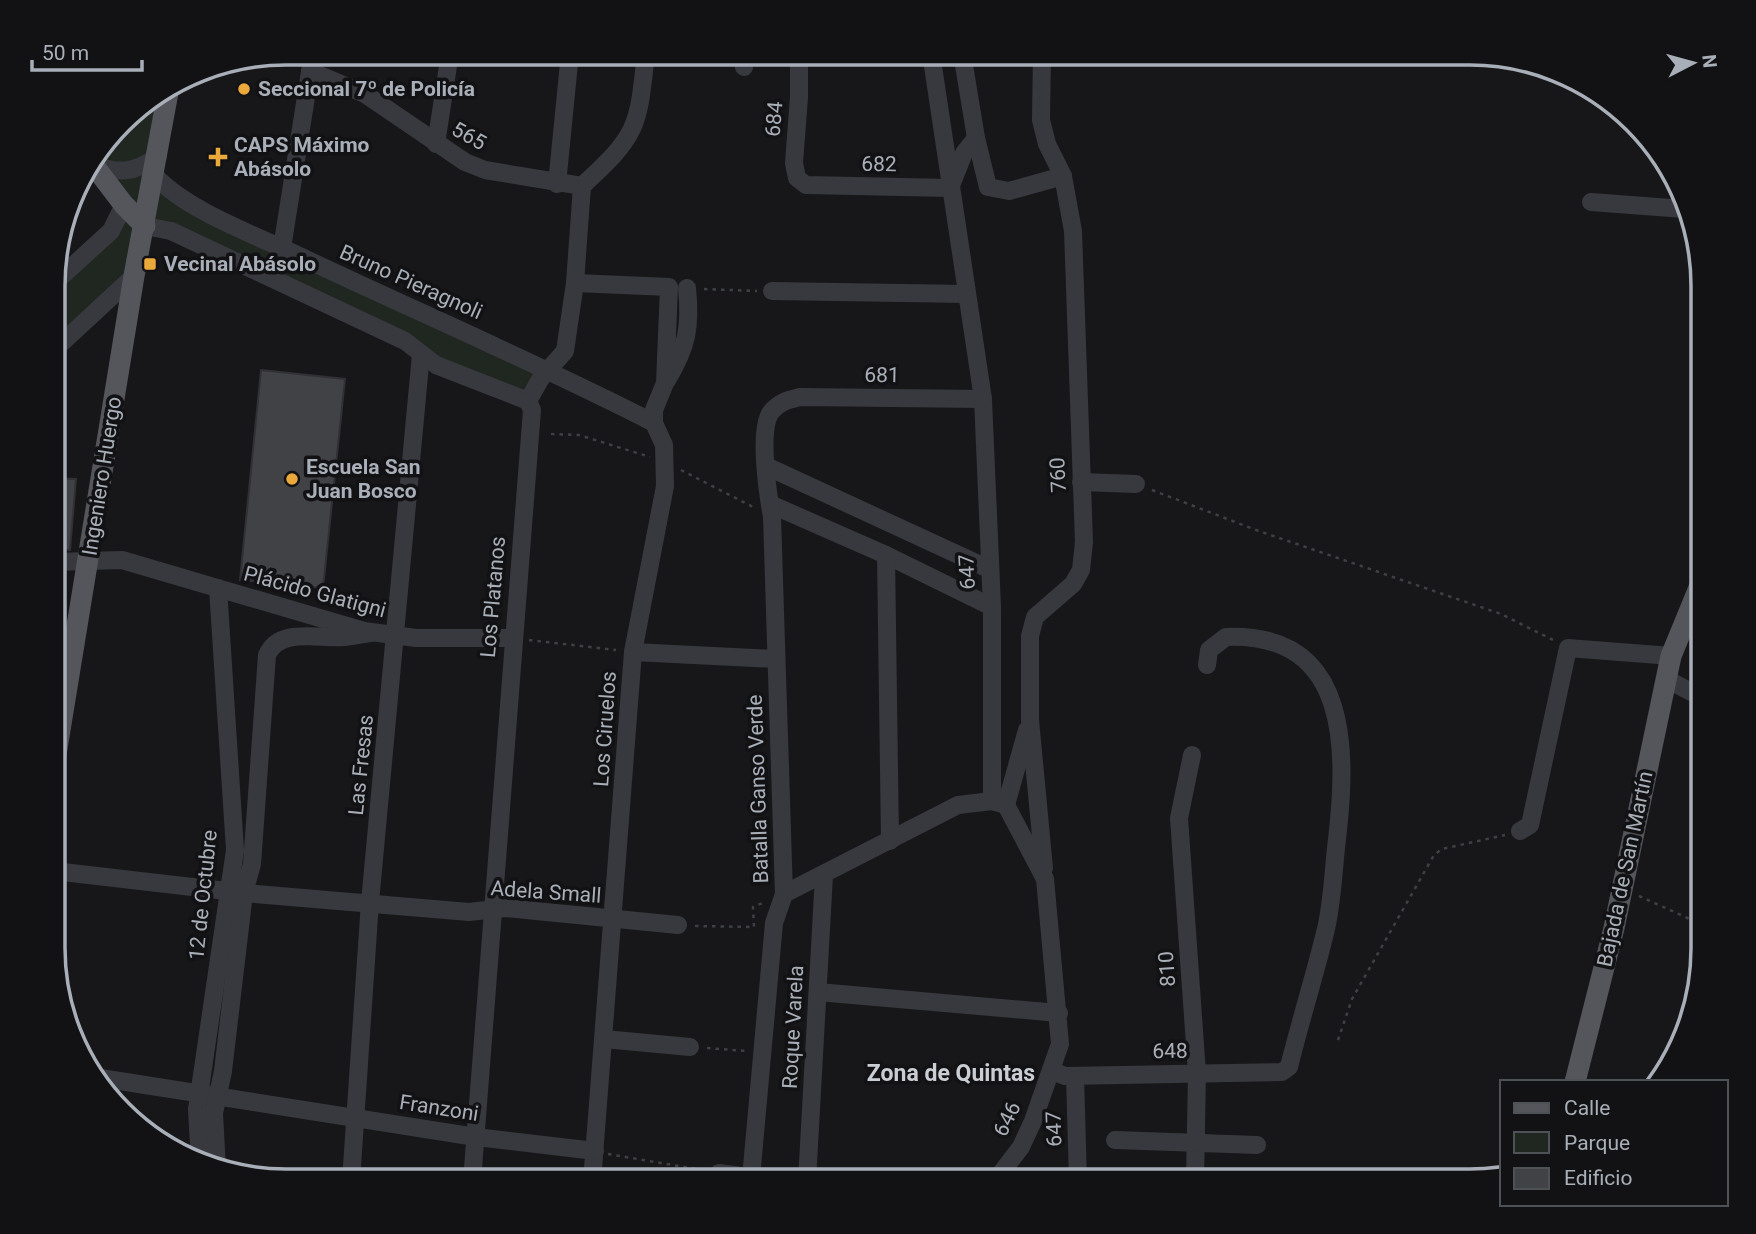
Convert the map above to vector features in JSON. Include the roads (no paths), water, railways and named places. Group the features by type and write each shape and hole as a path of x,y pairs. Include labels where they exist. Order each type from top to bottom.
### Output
{"main road":[{"name":"Ingeniero Huergo","path":"65,672 89,562 165,101"},
{"path":"97,170 124,205 145,226"},
{"name":"Bajada de San Martín","path":"1575,1080 1622,888 1671,656 1691,607"}],"street":[{"path":"282,248 311,65"},
{"path":"436,144 448,65"},
{"path":"557,184 569,65"},
{"path":"145,226 183,237 405,341 436,365 528,401 549,369 565,351 575,283 582,186 615,156 633,130 639,110 645,65"},
{"name":"684","path":"799,65 794,163 797,178 806,185"},
{"name":"647","path":"933,65 982,399 999,803 1045,879 1059,1013 1059,1044 1052,1071"},
{"path":"964,65 976,138 988,187 1009,191 1063,176"},
{"name":"760","path":"1042,65 1041,120 1047,144 1063,176 1073,232 1084,542 1081,570 1073,584 1035,617 1030,636 1030,720 1045,879"},
{"name":"565","path":"310,71 365,94 465,162 485,170 582,186"},
{"path":"950,188 964,153 976,138"},
{"path":"100,166 126,172 156,166"},
{"name":"Bruno Pieragnoli","path":"156,166 179,197 282,248 549,369 654,423"},
{"name":"682","path":"806,185 950,188"},
{"path":"1591,202 1677,208"},
{"path":"66,272 111,231 124,205"},
{"path":"65,340 134,276"},
{"path":"575,283 678,288 665,383 654,410 654,423"},
{"path":"772,291 967,294"},
{"name":"Las Fresas","path":"352,1169 370,902 397,637 421,354"},
{"name":"681","path":"782,402 800,397 982,399"},
{"name":"Los Platanos","path":"473,1169 512,638 532,410 528,401"},
{"name":"Batalla Ganso Verde","path":"752,1169 774,923 784,894 771,510 765,431 769,414 782,402"},
{"name":"Los Ciruelos","path":"593,1169 633,652 665,486 664,445 654,423"},
{"path":"766,466 989,569"},
{"path":"1081,481 1136,484"},
{"path":"771,510 886,555 992,607"},
{"path":"886,555 890,841"},
{"name":"Plácido Glatigni","path":"65,562 122,561 371,633 397,637 512,638"},
{"name":"12 de Octubre","path":"216,1158 214,1113 209,1093 237,892 218,588"},
{"name":"12 de Octubre","path":"237,892 252,864 267,655 277,641 294,636 343,637 371,633"},
{"name":"648","path":"1052,1071 1075,1076 1282,1072 1289,1067 1326,932 1340,816 1342,752 1339,724 1332,698 1321,678 1290,648 1272,641 1226,637 1209,650 1207,665"},
{"path":"1520,831 1530,825 1568,649 1671,656"},
{"path":"633,652 776,659"},
{"path":"1667,679 1691,692"},
{"path":"784,894 958,805 999,803 1030,720"},
{"name":"810","path":"1192,755 1180,817 1197,1073 1195,1169"},
{"name":"Adela Small","path":"65,872 237,892 469,912 491,909 678,925"},
{"name":"Roque Varela","path":"808,1169 824,875"},
{"path":"818,992 1059,1013"},
{"path":"604,1039 690,1047"},
{"name":"646","path":"1004,1169 1021,1146 1052,1071"},
{"name":"647","path":"1075,1076 1078,1169"},
{"name":"Franzoni","path":"108,1079 476,1137 595,1151"},
{"name":"12 de Octubre","path":"199,1151 197,1109 209,1093"},
{"path":"1115,1140 1257,1145"}],"place":[{"name":"Seccional 7º de Policía","path":"244,89"},
{"name":"CAPS Máximo Abásolo","path":"218,157"},
{"name":"Vecinal Abásolo","path":"150,264"},
{"name":"Escuela San Juan Bosco","path":"292,479"}],"district":[{"name":"Zona de Quintas","path":"951,1073"}]}
